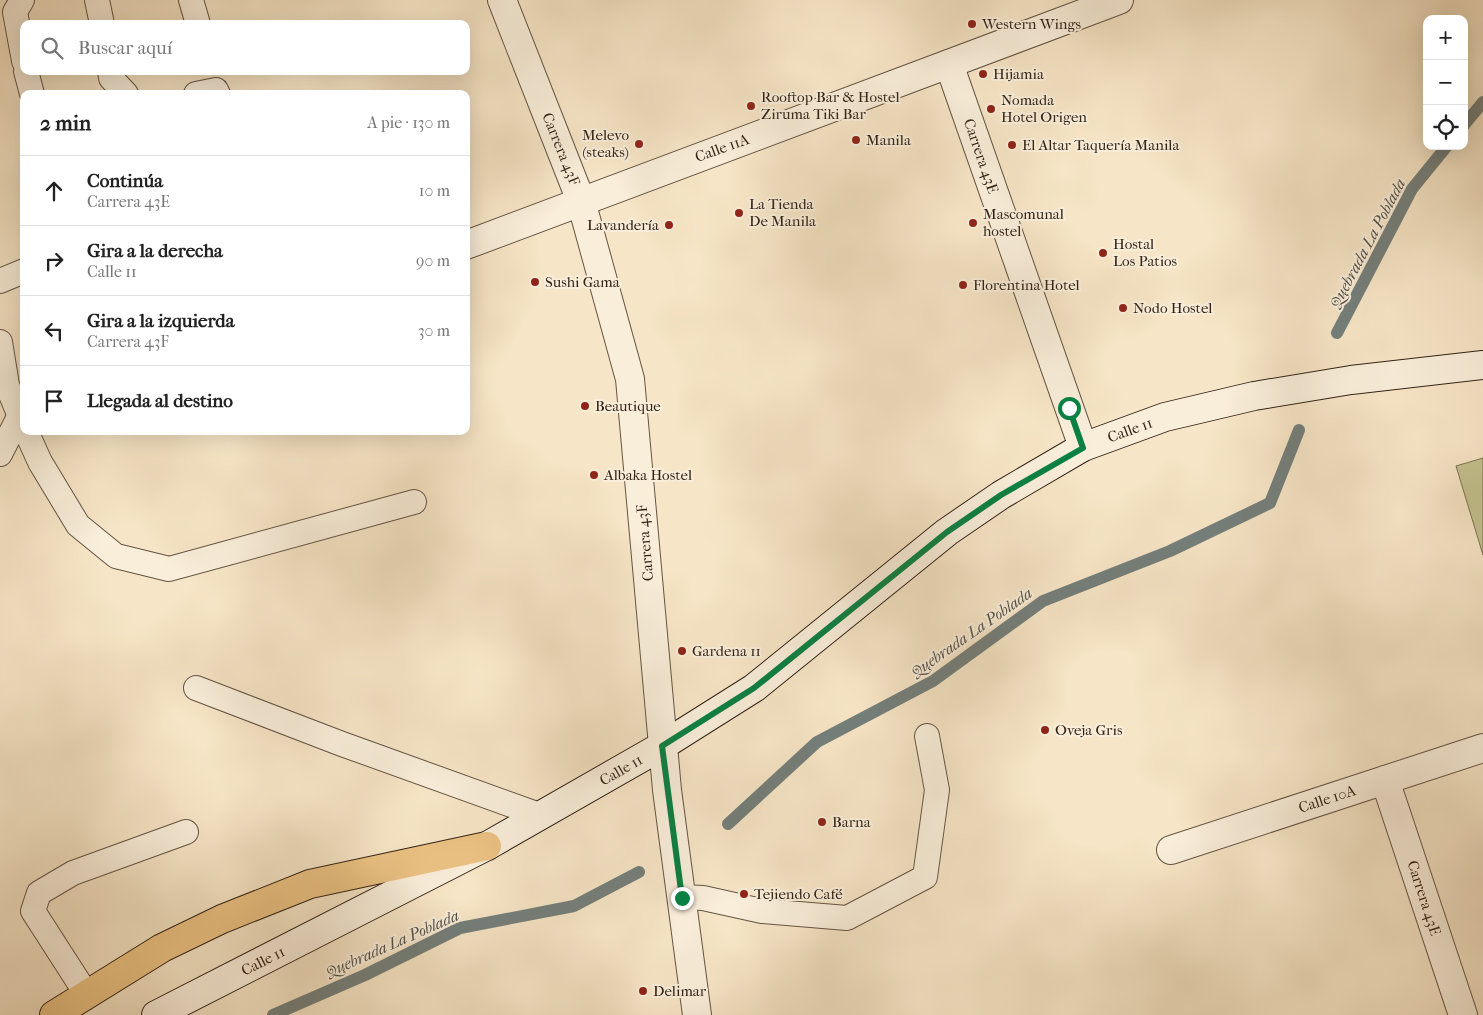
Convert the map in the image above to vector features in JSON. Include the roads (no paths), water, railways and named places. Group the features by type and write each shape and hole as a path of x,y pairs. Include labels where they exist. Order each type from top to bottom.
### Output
{"main road":[{"path":"54,1015 162,948 222,919 310,884 487,846"}],"street":[{"name":"Carrera 43F","path":"502,0 581,201 630,379 662,746 698,1015"},
{"name":"Calle 11A","path":"470,243 1120,0"},
{"name":"Carrera 43E","path":"949,64 1083,448"},
{"name":"Calle 11","path":"156,1015 487,846 662,746 754,688 947,532 1001,495 1083,448 1165,417 1254,396 1351,380 1483,365"},
{"name":"Calle 10A","path":"1171,850 1483,748"},
{"name":"Carrera 43E","path":"1385,780 1463,1015"}],"lane":[{"path":"20,40 15,12 22,0"},
{"path":"97,0 101,20"},
{"path":"191,0 197,20"},
{"path":"27,75 31,90"},
{"path":"111,75 111,78 122,90"},
{"path":"0,281 20,273"},
{"path":"0,342 3,387 20,419"},
{"path":"0,454 20,429"},
{"path":"28,435 40,462 78,525 116,556 169,569 414,502"},
{"path":"196,688 342,744 542,816"},
{"path":"682,898 703,898 762,911 847,918 925,877 937,790 927,736"},
{"path":"87,995 33,911 39,893 73,873 186,832"}],"waterway":[{"name":"Quebrada La Poblada","path":"1468,120 1483,102"},
{"name":"Quebrada La Poblada","path":"1337,333 1412,189 1444,150"},
{"name":"Quebrada La Poblada","path":"728,824 817,742 933,681 1043,601 1170,551 1270,503 1299,430"},
{"name":"Quebrada La Poblada","path":"273,1015 365,975 460,928 574,906 639,872"}],"place":[{"name":"Western Wings","path":"972,24"},
{"name":"Hijamia","path":"983,74"},
{"name":"Rooftop Bar & Hostel Ziruma Tiki Bar","path":"751,106"},
{"name":"Nomada Hotel Origen","path":"991,109"},
{"name":"Manila","path":"856,140"},
{"name":"Melevo (steaks)","path":"639,144"},
{"name":"El Altar Taquería Manila","path":"1012,145"},
{"name":"La Tienda De Manila","path":"739,213"},
{"name":"Mascomunal hostel","path":"973,223"},
{"name":"Lavandería","path":"669,225"},
{"name":"Hostal Los Patios","path":"1103,253"},
{"name":"Sushi Gama","path":"535,282"},
{"name":"Florentina Hotel","path":"963,285"},
{"name":"Nodo Hostel","path":"1123,308"},
{"name":"Beautique","path":"585,406"},
{"name":"Albaka Hostel","path":"594,475"},
{"name":"Gardena 11","path":"682,651"},
{"name":"Oveja Gris","path":"1045,730"},
{"name":"Barna","path":"822,822"},
{"name":"Tejiendo Café","path":"744,894"},
{"name":"Delimar","path":"643,991"}]}
